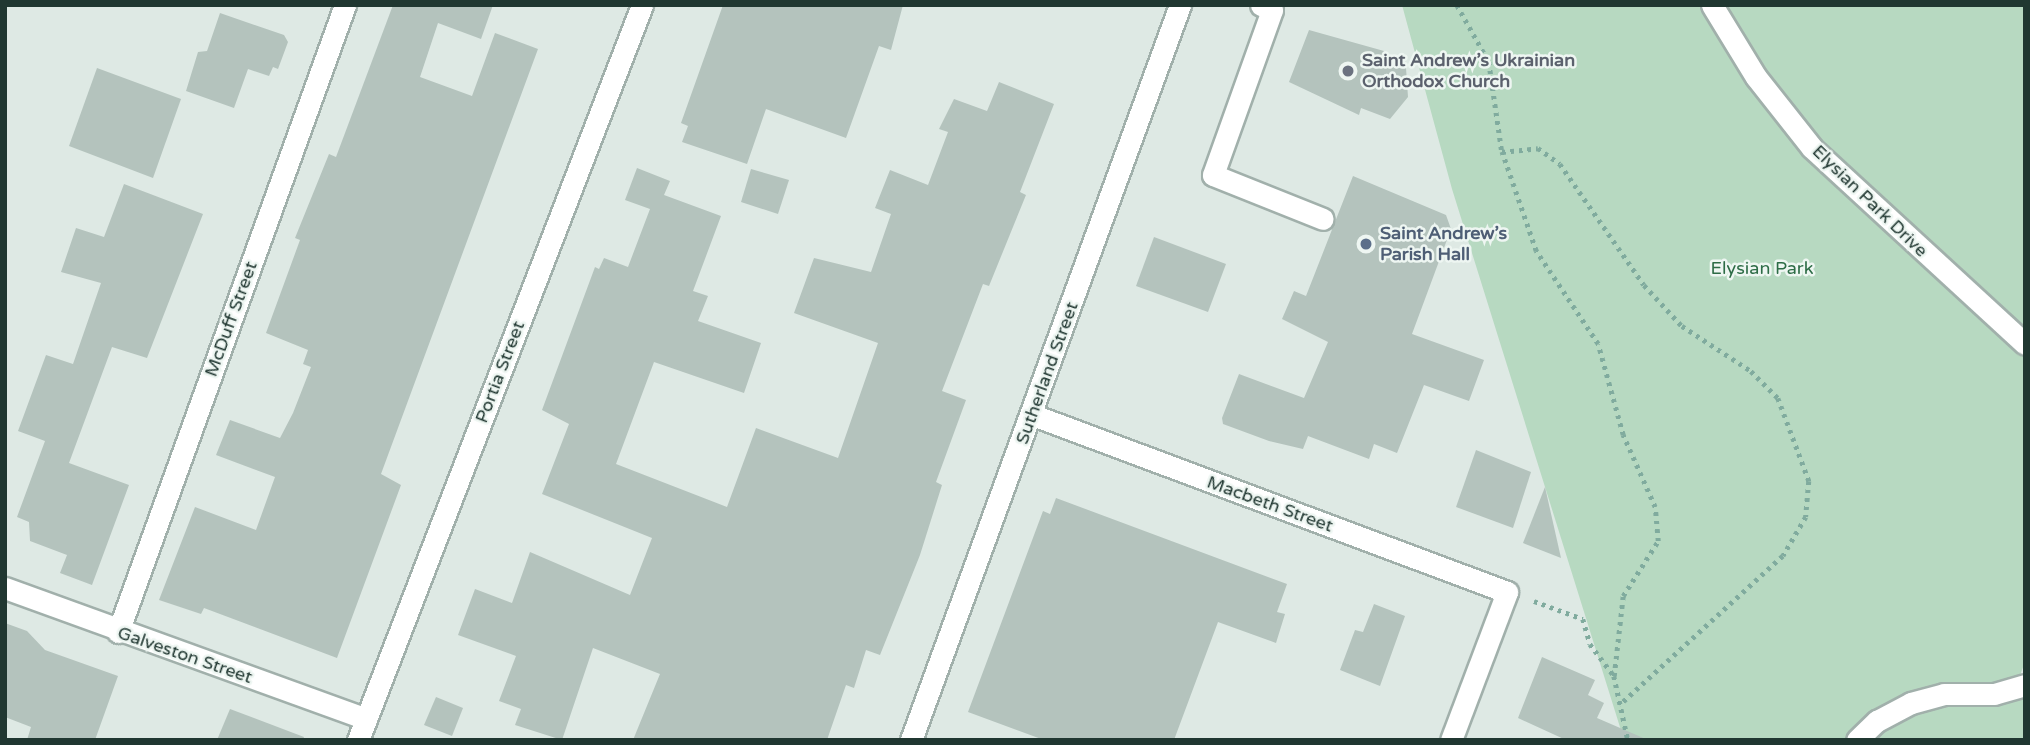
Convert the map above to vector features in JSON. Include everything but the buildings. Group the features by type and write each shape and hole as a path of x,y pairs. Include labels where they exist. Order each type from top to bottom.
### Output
{"street":[{"name":"McDuff Street","path":"118,632 345,5"},
{"name":"Portia Street","path":"358,740 642,5"},
{"name":"Sutherland Street","path":"911,740 1033,415 1180,5"},
{"path":"1261,5 1272,10 1213,175 1323,219"},
{"name":"Elysian Park Drive","path":"1712,5 1756,76 1812,148 2025,344"},
{"name":"Macbeth Street","path":"1033,415 1507,592"},
{"name":"Galveston Street","path":"5,588 118,632 366,719"},
{"path":"1451,740 1507,592"},
{"path":"1857,740 1877,721 1912,703 1944,694 1994,694 2025,685"}],"path":[{"path":"1457,5 1489,62 1502,152 1536,251 1598,344 1623,435 1655,507 1658,541 1623,596 1614,676 1628,740"},
{"path":"1502,152 1538,148 1560,164 1644,285 1682,326 1751,371 1778,398 1809,481 1807,517 1783,556 1620,705"},
{"path":"1507,592 1583,618 1590,644 1614,676"}],"green space":[{"name":"Elysian Park","path":"1402,5 2025,5 2025,662 2013,694 2025,692 2025,740 1624,740 1452,189"}],"place":[{"name":"Saint Andrew’s Ukrainian Orthodox Church","path":"1348,71"},
{"name":"Saint Andrew’s Parish Hall","path":"1366,244"}]}
